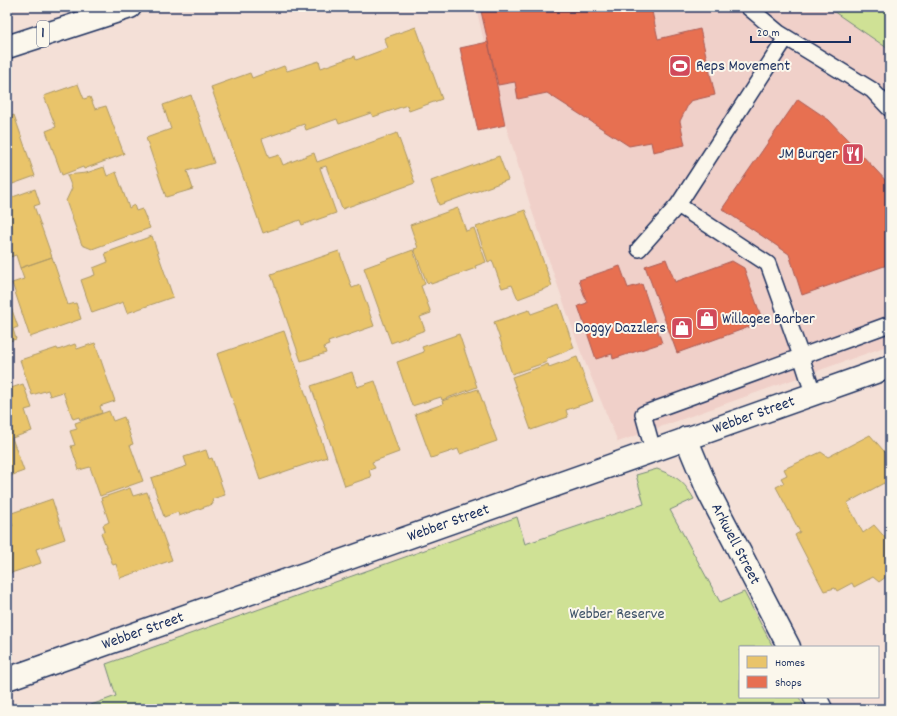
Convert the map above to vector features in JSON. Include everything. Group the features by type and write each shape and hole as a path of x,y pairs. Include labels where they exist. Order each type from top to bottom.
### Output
{"main road":[{"name":"1","path":"7,46 130,7"},
{"name":"Webber Street","path":"7,679 890,367"},
{"name":"Arkwell Street","path":"686,438 708,491 788,646"},
{"path":"816,698 821,709"}],"lane":[{"path":"748,7 786,38 872,90 890,109"},
{"path":"639,249 678,205 786,38"},
{"path":"678,205 768,264 813,393"},
{"path":"654,450 643,414 890,324"}],"shaded area":[{"path":"476,7 844,7 890,36 890,345 618,442 580,350 533,214 495,90"}],"green space":[{"path":"827,7 890,7 890,50"},
{"name":"Webber Reserve","path":"657,469 670,474 683,483 694,499 670,510 720,602 744,592 772,646 739,646 739,698 800,698 805,709 80,709 116,696 106,664 517,517 525,544 644,504 636,475"}],"building: Homes":[{"path":"416,27 442,99 409,111 407,105 373,117 371,113 339,124 337,119 306,130 304,124 262,139 269,158 279,155 283,165 314,153 317,162 397,133 415,183 342,209 326,166 320,168 336,213 302,225 300,220 263,233 211,87 250,73 252,78 284,66 287,71 319,61 321,68 355,56 356,60 388,48 384,38"},
{"path":"78,84 84,99 90,97 95,109 106,106 124,154 84,169 83,167 62,175 46,131 56,127 44,96"},
{"path":"191,95 214,163 187,171 193,189 166,197 146,138 171,129 163,105"},
{"path":"14,115 35,176 7,186 7,118"},
{"path":"499,156 508,180 439,205 431,181"},
{"path":"104,167 107,176 116,172 129,208 134,205 136,211 142,209 150,228 92,249 82,245 66,201 72,188 67,175 86,173"},
{"path":"35,189 40,204 34,206 52,257 20,268 16,255 7,258 7,199"},
{"path":"458,208 466,231 474,228 486,262 475,266 476,268 431,284 430,282 427,283 414,249 418,248 410,225"},
{"path":"525,210 552,286 518,299 512,285 502,288 492,260 488,262 476,227"},
{"path":"152,236 173,297 127,313 123,302 92,313 81,280 95,275 93,268 108,262 105,253"},
{"path":"413,250 425,284 421,286 431,313 420,317 425,330 391,343 364,268"},
{"path":"339,251 352,288 360,285 374,326 328,342 329,345 324,347 326,353 301,361 271,274"},
{"path":"52,257 68,305 76,303 81,319 30,337 12,283 24,279 20,268"},
{"path":"7,296 18,327 13,329 16,339 7,342"},
{"path":"559,304 574,348 546,359 547,362 512,374 494,322 529,310 531,314"},
{"path":"284,331 327,457 260,480 217,354"},
{"path":"459,334 477,387 442,400 441,397 412,406 397,362 424,352 422,347"},
{"path":"95,343 115,401 100,406 102,413 80,420 79,417 73,419 63,392 50,396 48,390 32,395 20,360 57,348 58,350 75,344 77,349"},
{"path":"577,357 593,401 566,410 568,417 531,430 512,377 548,364 549,367"},
{"path":"352,372 357,387 375,381 399,452 372,462 375,468 369,470 371,477 345,486 311,386"},
{"path":"23,384 32,408 25,410 32,431 12,438 24,471 7,477 7,386 8,389"},
{"path":"478,389 497,441 460,454 458,449 431,458 415,414 443,404 442,401"},
{"path":"109,411 113,421 124,417 133,444 130,445 143,481 100,496 90,467 79,470 71,446 75,445 70,431 77,429 75,423"},
{"path":"870,435 890,458 890,490 884,483 847,503 863,533 874,525 890,543 890,574 879,582 873,577 854,587 852,583 837,591 835,588 824,591 795,535 800,532 776,487 784,483 781,478 787,475 784,469 821,452 828,457"},
{"path":"206,450 209,459 212,458 225,495 212,499 213,504 179,516 178,512 164,517 151,478 187,466 184,457"},
{"path":"130,488 133,496 147,492 172,560 120,578 116,564 113,565 101,533 105,531 103,525 109,522 101,498"},
{"path":"52,499 65,539 36,549 41,563 11,573 7,562 7,528 13,526 9,514"}],"building: Shops":[{"path":"480,7 573,7 574,11 590,7 651,7 658,39 700,29 715,95 690,101 680,121 685,145 653,152 651,142 629,146 547,93 518,99 515,82 498,85"},
{"path":"488,42 505,125 478,131 460,48"},
{"path":"798,99 829,120 890,185 890,264 802,295 789,254 722,209"},
{"path":"666,259 675,282 732,261 744,268 763,322 677,353 645,266"},
{"path":"620,266 628,288 642,284 662,343 613,359 612,354 596,359 578,306 587,303 579,280"}],"place":[{"name":"Reps Movement","path":"680,66"},
{"name":"JM Burger","path":"853,154"},
{"name":"Willagee Barber","path":"707,319"},
{"name":"Doggy Dazzlers","path":"682,328"}]}
